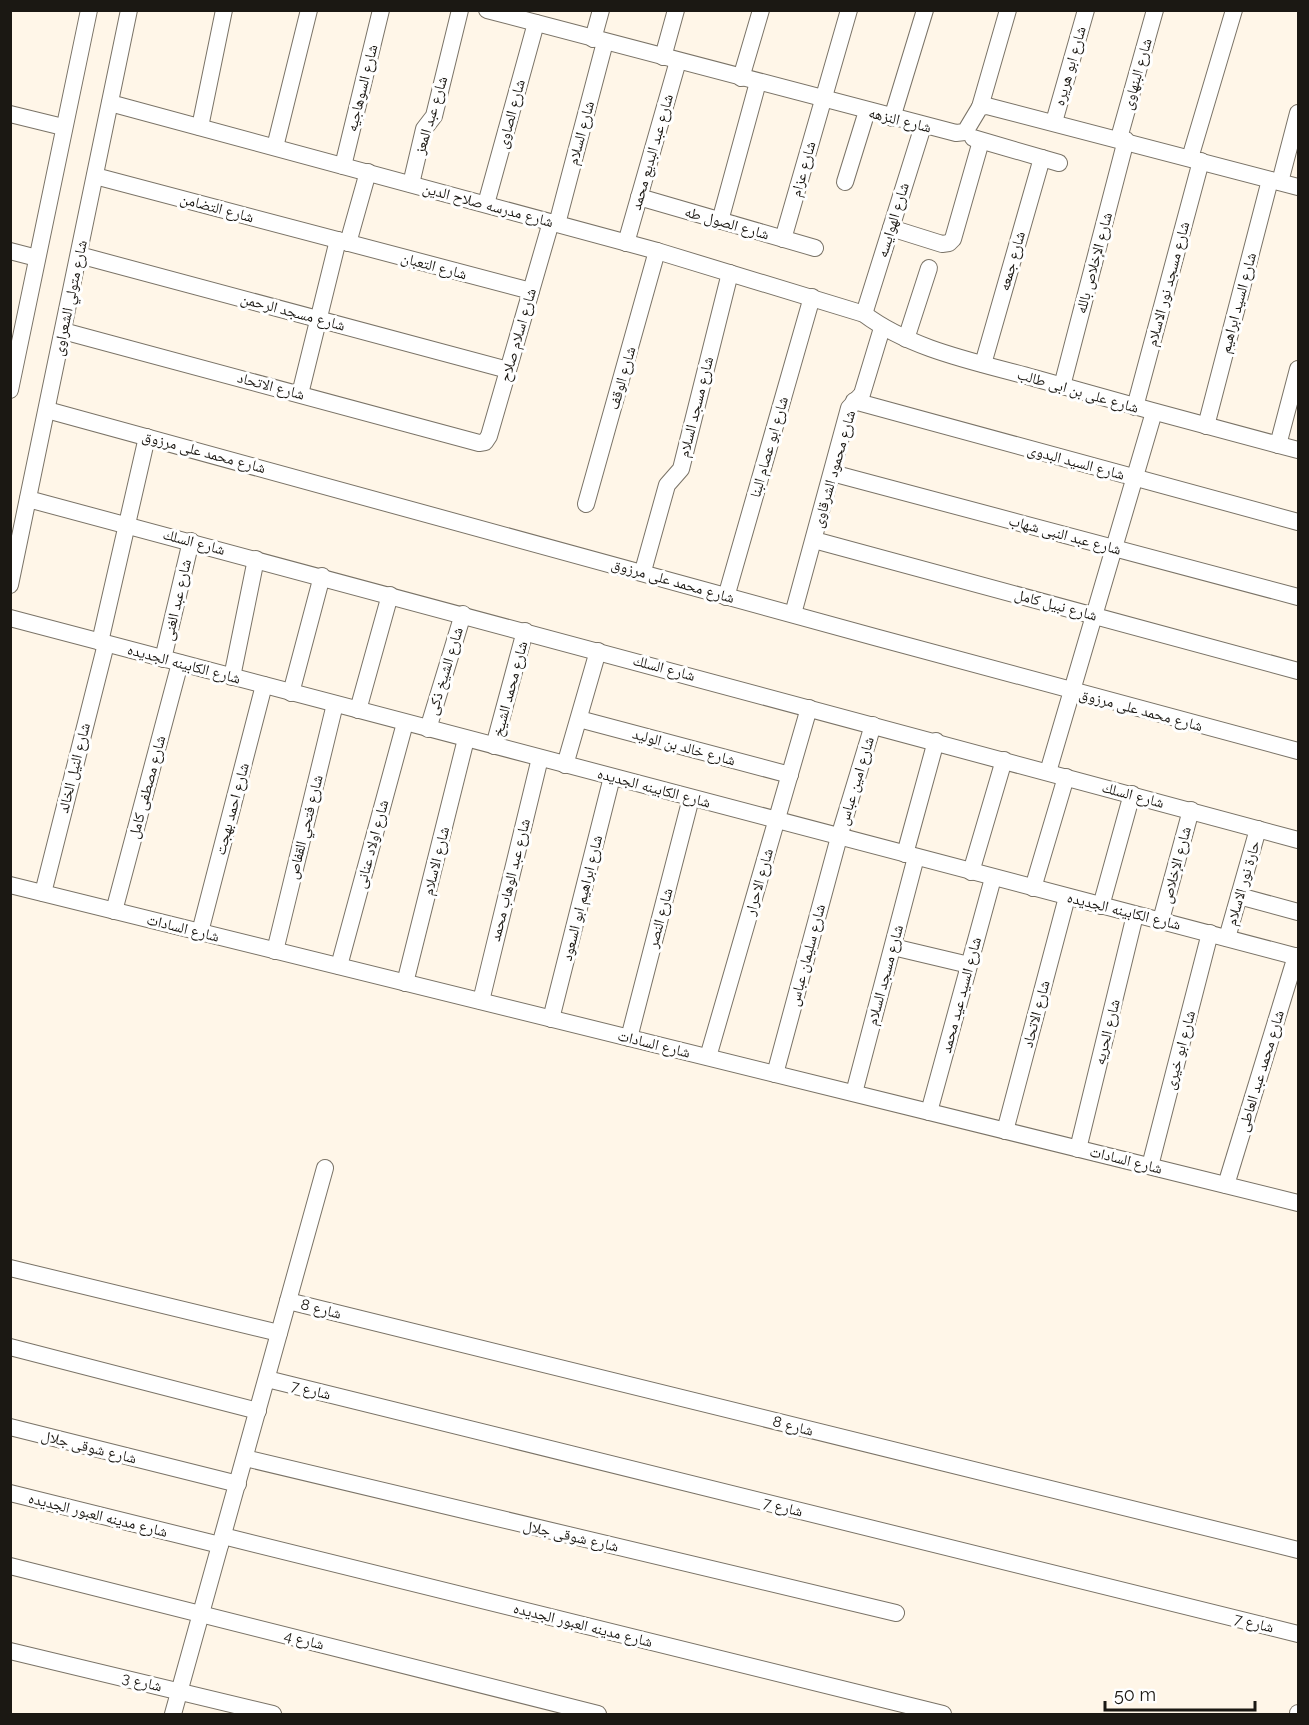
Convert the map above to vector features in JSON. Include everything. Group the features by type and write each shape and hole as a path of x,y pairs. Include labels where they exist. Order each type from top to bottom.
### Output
{"street":[{"path":"10,390 17,326 37,258 89,10"},
{"name":"شارع متولي الشعراوى","path":"10,585 129,10"},
{"path":"200,127 225,10"},
{"path":"274,147 309,10"},
{"name":"شارع السوهاجيه","path":"343,166 381,10"},
{"name":"شارع عبد المعز","path":"411,184 424,129 434,116 460,10"},
{"name":"شارع السلام","path":"554,223 599,40 601,10"},
{"name":"شارع عبد البديع محمد","path":"626,243 639,197 670,59 676,10"},
{"path":"741,78 761,10"},
{"name":"شارع عزام","path":"783,239 849,10"},
{"path":"892,118 925,10"},
{"path":"1008,10 980,107 965,132 969,137 981,141 1059,163"},
{"name":"شارع ابو هريره","path":"1054,122 1086,10"},
{"name":"شارع البنهاوى","path":"1122,140 1155,10"},
{"name":"شارع مسجد نور الاسلام","path":"1135,407 1234,10"},
{"name":"شارع النزهه","path":"492,11 923,126 956,134 965,132"},
{"name":"شارع الصاوى","path":"486,204 536,23"},
{"path":"720,221 758,82"},
{"name":"شارع مدرسه صلاح الدين","path":"110,103 626,243 864,314"},
{"path":"980,107 987,106 1054,122 1299,187"},
{"path":"845,182 867,111"},
{"name":"شارع السيد ابراهيم","path":"1206,426 1275,181 1299,113"},
{"path":"10,114 63,127"},
{"name":"شارع الهوايسه","path":"864,314 923,126"},
{"name":"شارع الإخلاص بالله","path":"1062,386 1122,140"},
{"path":"891,228 942,244 949,243 981,141"},
{"name":"شارع جمعه","path":"983,363 1042,158"},
{"path":"300,394 319,319 343,241 368,172"},
{"name":"شارع التضامن","path":"95,176 343,241"},
{"name":"شارع الصول طه","path":"639,197 815,248"},
{"name":"شارع اسلام صلاح","path":"478,443 485,442 489,436 531,291 554,223"},
{"name":"شارع التعبان","path":"343,241 531,291"},
{"path":"10,251 37,258"},
{"name":"شارع الوقف","path":"586,504 657,252"},
{"name":"شارع مسجد الرحمن","path":"79,255 508,370"},
{"path":"906,339 929,268"},
{"name":"شارع مسجد السلام","path":"643,571 667,485 681,469 730,273"},
{"name":"شارع ابو عصام البنا","path":"726,597 812,297"},
{"name":"شارع على بن ابى طالب","path":"864,314 882,328 906,339 1135,407 1299,450"},
{"name":"شارع محمود الشرقاوى","path":"793,615 849,408 862,394 882,328"},
{"name":"شارع الاتحاد","path":"63,331 478,443"},
{"path":"1278,445 1299,369"},
{"name":"شارع السيد البدوى","path":"854,401 1299,522"},
{"name":"شارع محمد على مرزوق","path":"47,410 643,571 726,597 1072,692 1299,751"},
{"path":"1048,772 1155,412"},
{"name":"شارع النيل الخالد","path":"43,893 103,643 147,437"},
{"name":"شارع عبد النبى شهاب","path":"831,473 1299,597"},
{"name":"شارع السلك","path":"28,500 322,576 1299,840"},
{"name":"شارع نبيل كامل","path":"814,540 1299,671"},
{"name":"شارع عبد الغنى","path":"163,659 191,541"},
{"path":"232,677 255,559"},
{"path":"291,693 322,576"},
{"path":"358,710 390,595"},
{"name":"شارع الشيخ ذكى","path":"428,729 463,614"},
{"name":"شارع الكابينه الجديده","path":"10,618 1297,956"},
{"name":"شارع محمد الشيخ","path":"494,746 525,631"},
{"path":"566,765 598,651"},
{"name":"شارع مصطفى كامل","path":"114,911 180,663"},
{"name":"شارع احمد بهجت","path":"200,932 264,685"},
{"name":"شارع فتحي القفاص","path":"275,951 335,704"},
{"name":"شارع الاحرار","path":"708,1057 809,708"},
{"name":"شارع خالد بن الوليد","path":"579,719 790,775"},
{"name":"شارع اولاد عنانى","path":"339,966 405,723"},
{"name":"شارع امين عباس","path":"839,837 873,724"},
{"name":"شارع الاسلام","path":"405,983 466,739"},
{"name":"شارع مسجد السلام","path":"854,1094 893,946 936,741"},
{"name":"شارع عبد الوهاب محمد","path":"481,1001 540,758"},
{"path":"971,872 1004,760"},
{"name":"شارع ابراهيم ابو السعود","path":"551,1019 612,777"},
{"path":"1034,888 1066,777"},
{"path":"1101,906 1132,794"},
{"name":"شارع النصر","path":"629,1038 691,798"},
{"name":"شارع الإخلاص","path":"1161,920 1191,810"},
{"name":"حارة نور الاسلام","path":"1218,935 1239,896 1258,829"},
{"name":"شارع سليمان عباس","path":"775,1074 839,837"},
{"name":"شارع السيد عيد محمد","path":"929,1112 993,878"},
{"name":"شارع السادات","path":"10,885 1299,1203"},
{"path":"1239,896 1299,912"},
{"name":"شارع الاتحاد","path":"1005,1131 1067,897"},
{"name":"شارع الحريه","path":"1078,1149 1135,915"},
{"name":"شارع ابو خيرى","path":"1150,1166 1218,935"},
{"path":"893,946 969,965"},
{"name":"شارع محمد عبد العاطى","path":"1226,1185 1297,956"},
{"path":"173,1714 325,1168"},
{"path":"10,1268 279,1334"},
{"name":"شارع 8","path":"288,1301 1299,1550"},
{"path":"10,1347 258,1411"},
{"name":"شارع 7","path":"267,1379 1299,1634"},
{"name":"شارع شوقى جلال","path":"10,1427 238,1484"},
{"name":"شارع شوقى جلال","path":"245,1458 896,1613"},
{"name":"شارع مدينه العبور الجديده","path":"10,1493 221,1540 943,1714"},
{"name":"شارع 4","path":"10,1566 598,1714"},
{"name":"شارع 3","path":"10,1651 273,1714"}]}
